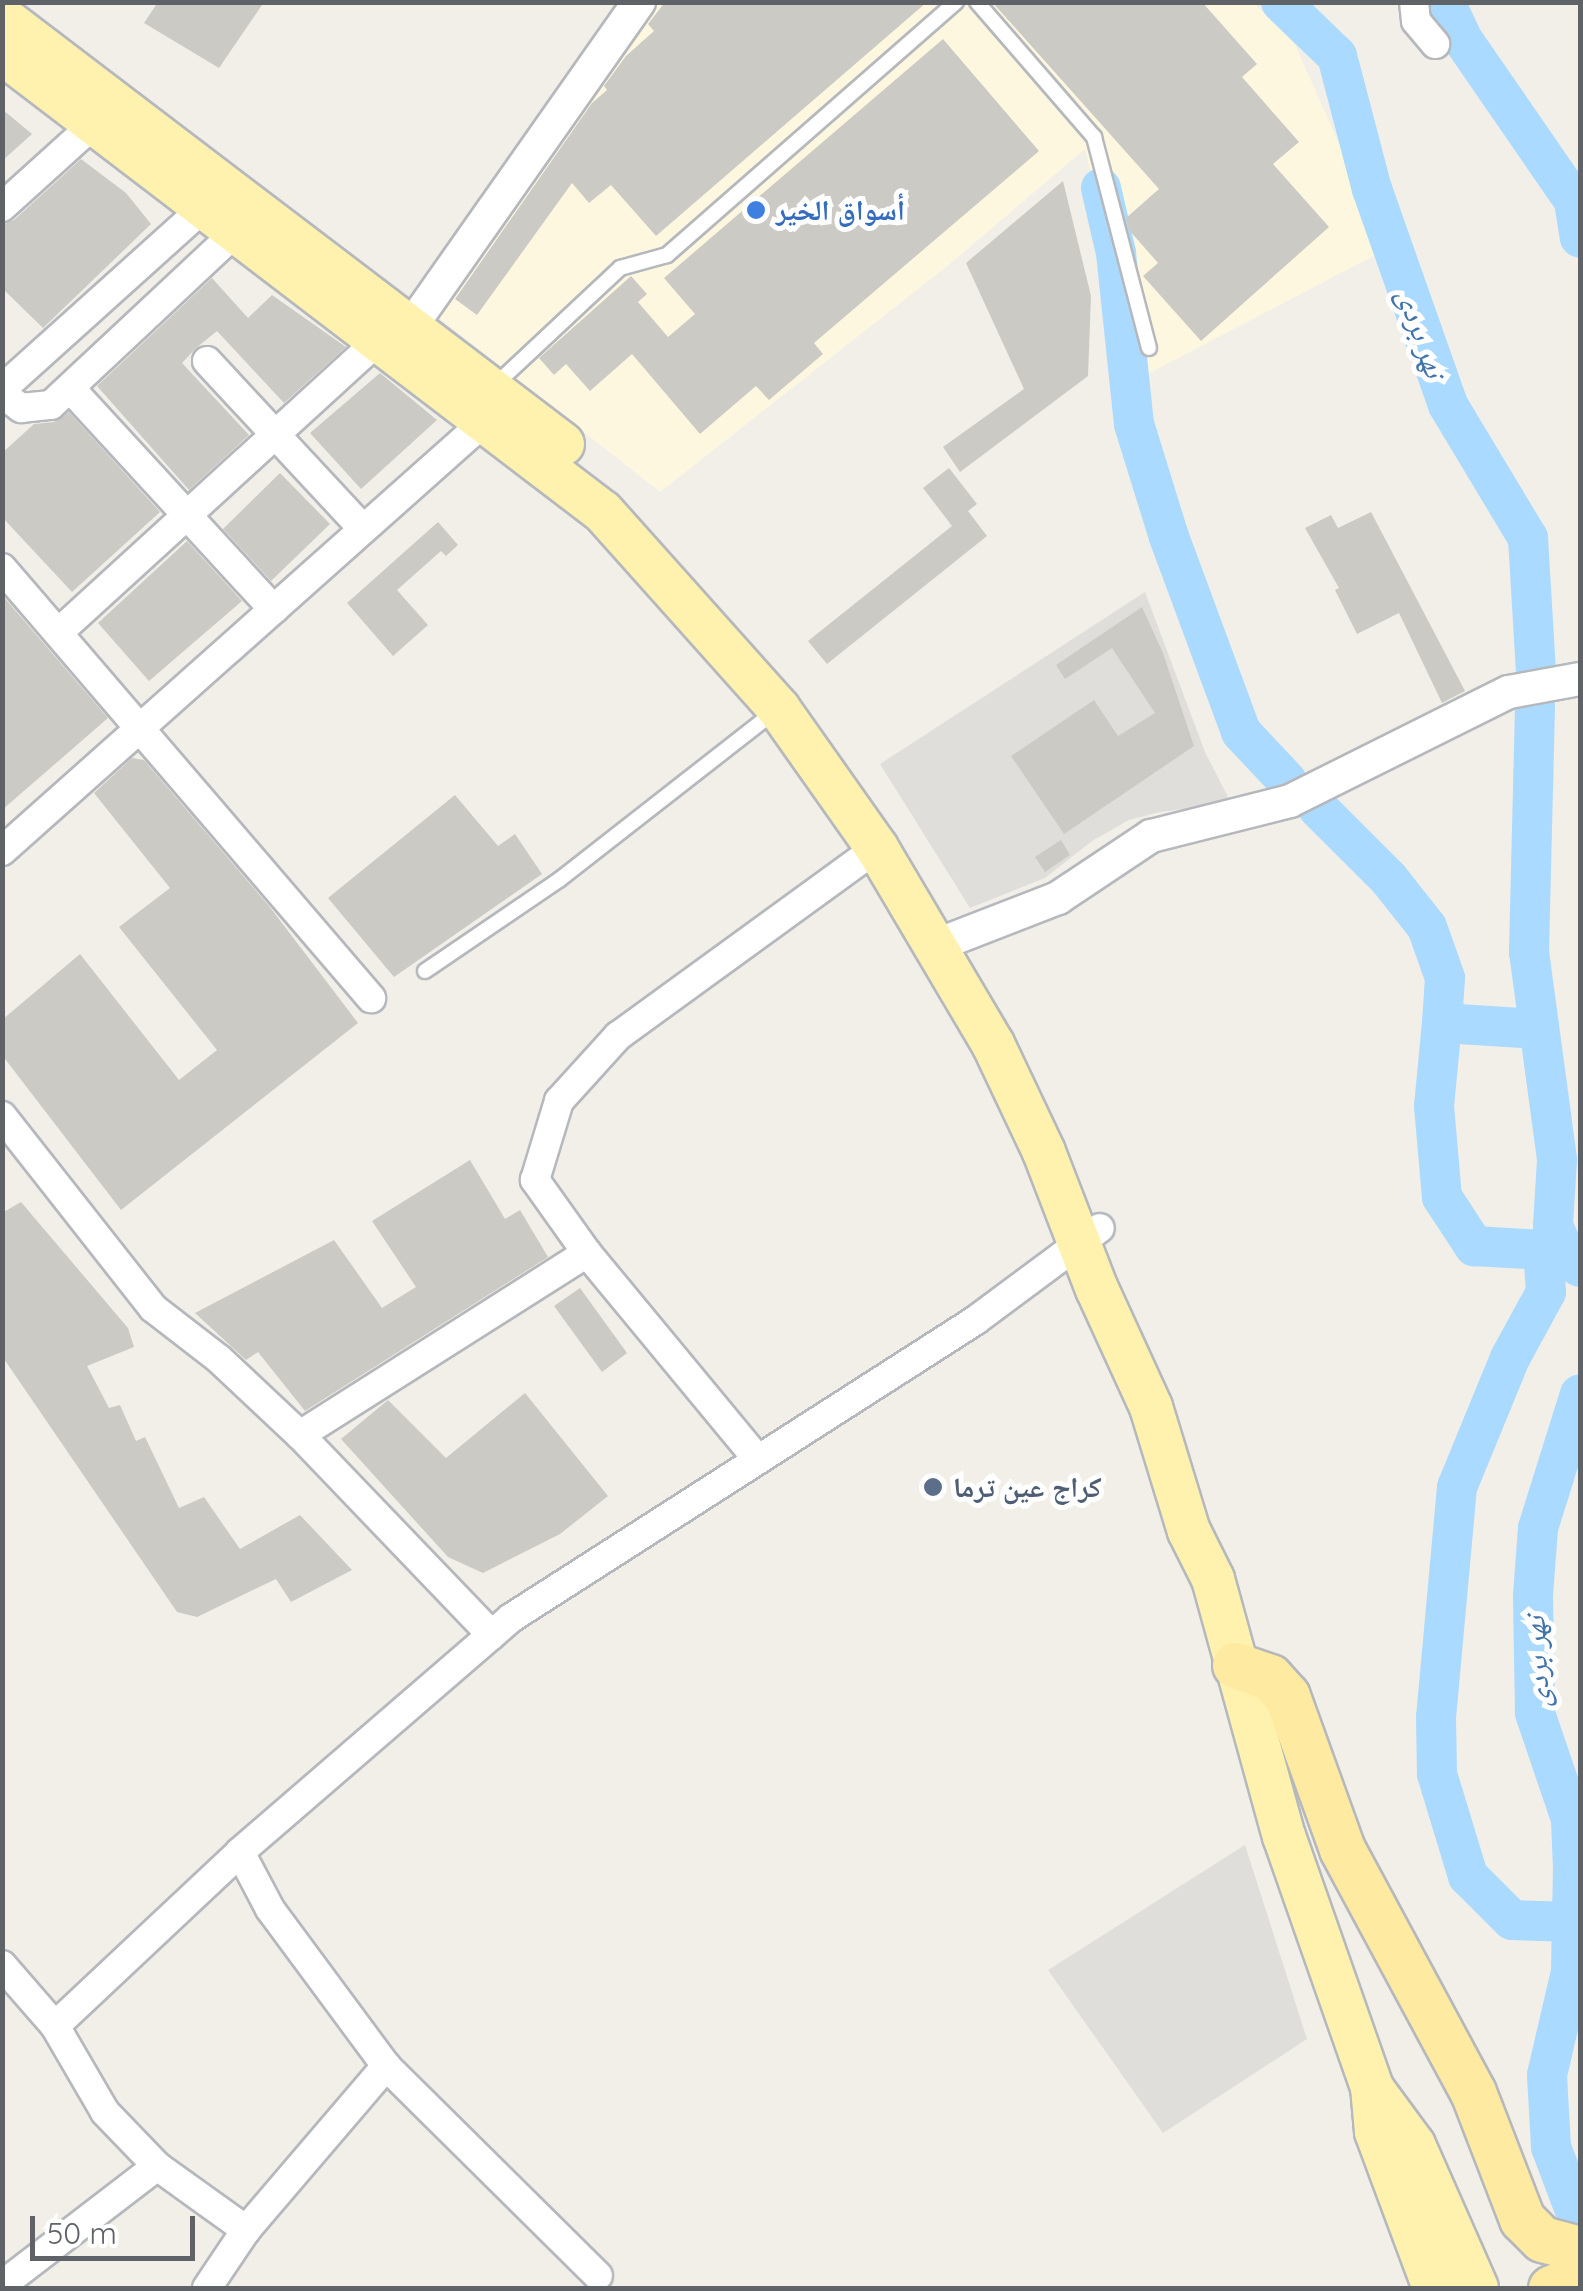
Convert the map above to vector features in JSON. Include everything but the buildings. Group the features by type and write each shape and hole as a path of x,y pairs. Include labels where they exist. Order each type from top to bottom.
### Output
{"highway":[{"path":"1235,1665 1259,1671 1287,1696 1342,1849 1460,2066 1522,2219 1542,2238 1580,2249"},
{"path":"1551,2288 1580,2276"}],"main road":[{"path":"2,17 104,115"},
{"path":"2,53 104,115 490,403 622,494 757,642 859,771 949,941 1022,1104 1090,1236 1151,1407 1189,1531 1213,1579 1289,1853 1372,2087 1376,2132 1440,2266 1477,2288"},
{"path":"216,198 236,232 396,332"},
{"path":"490,403 635,544 779,709 877,848 949,941"}],"street":[{"path":"59,632 396,332 639,2"},
{"path":"1414,2 1416,20 1434,44"},
{"path":"2,207 104,115"},
{"path":"216,198 2,392 30,410 51,405 236,232"},
{"path":"207,361 363,529"},
{"path":"70,388 274,610"},
{"path":"5,842 142,729 274,610 363,529 490,403"},
{"path":"2,568 372,998"},
{"path":"949,941 1058,898 1151,836 1290,801 1509,692 1580,679"},
{"path":"758,1460 587,1254 535,1180 559,1101 618,1036 877,848"},
{"path":"2,1116 12,1145 153,1308 219,1359 300,1435 492,1635"},
{"path":"55,2026 240,1852 492,1635 976,1320 1090,1236"},
{"path":"300,1435 587,1254"},
{"path":"240,1852 270,1910 386,2066 598,2276"},
{"path":"2,1965 55,2026 105,2112 157,2166 246,2230"},
{"path":"207,2288 246,2230 386,2066"},
{"path":"2,2286 157,2166"}],"lane":[{"path":"490,403 620,268 667,255 956,2"},
{"path":"977,2 1094,137 1149,348"},
{"path":"426,971 559,880 779,709"}],"shaded area":[{"name":"أسواق الخير","path":"647,3 1254,3 1295,45 1349,166 1377,254 1138,379 1085,149 946,267 660,492 428,309"},
{"path":"1145,592 1205,752 1231,803 1129,820 1092,841 1045,878 970,908 880,764"},
{"path":"1245,1845 1307,2039 1163,2133 1048,1970"}],"waterway":[{"name":"نهر بردى","path":"1281,2 1337,56 1372,189 1448,405 1528,538 1536,673"},
{"name":"نهر بردى","path":"1445,2 1463,40 1574,201 1580,238"},
{"path":"1101,188 1116,253 1134,424 1169,537 1241,732 1287,781"},
{"name":"نهر بردى","path":"1535,706 1529,952 1557,1160 1553,1226 1568,1259 1580,1267"},
{"path":"1318,808 1389,879 1427,927 1445,978 1442,1023"},
{"path":"1539,1029 1442,1023 1434,1106 1442,1197 1474,1246 1543,1250 1546,1292 1510,1358 1457,1487 1436,1717 1437,1774 1468,1876 1512,1920 1572,1922"},
{"name":"نهر بردى","path":"1580,1394 1538,1528 1533,1595 1535,1713 1571,1819 1573,1869 1571,1972 1547,2075 1551,2147 1580,2224"}],"place":[{"name":"أسواق الخير","path":"756,210"},
{"name":"كراج عين ترما","path":"933,1487"}]}
